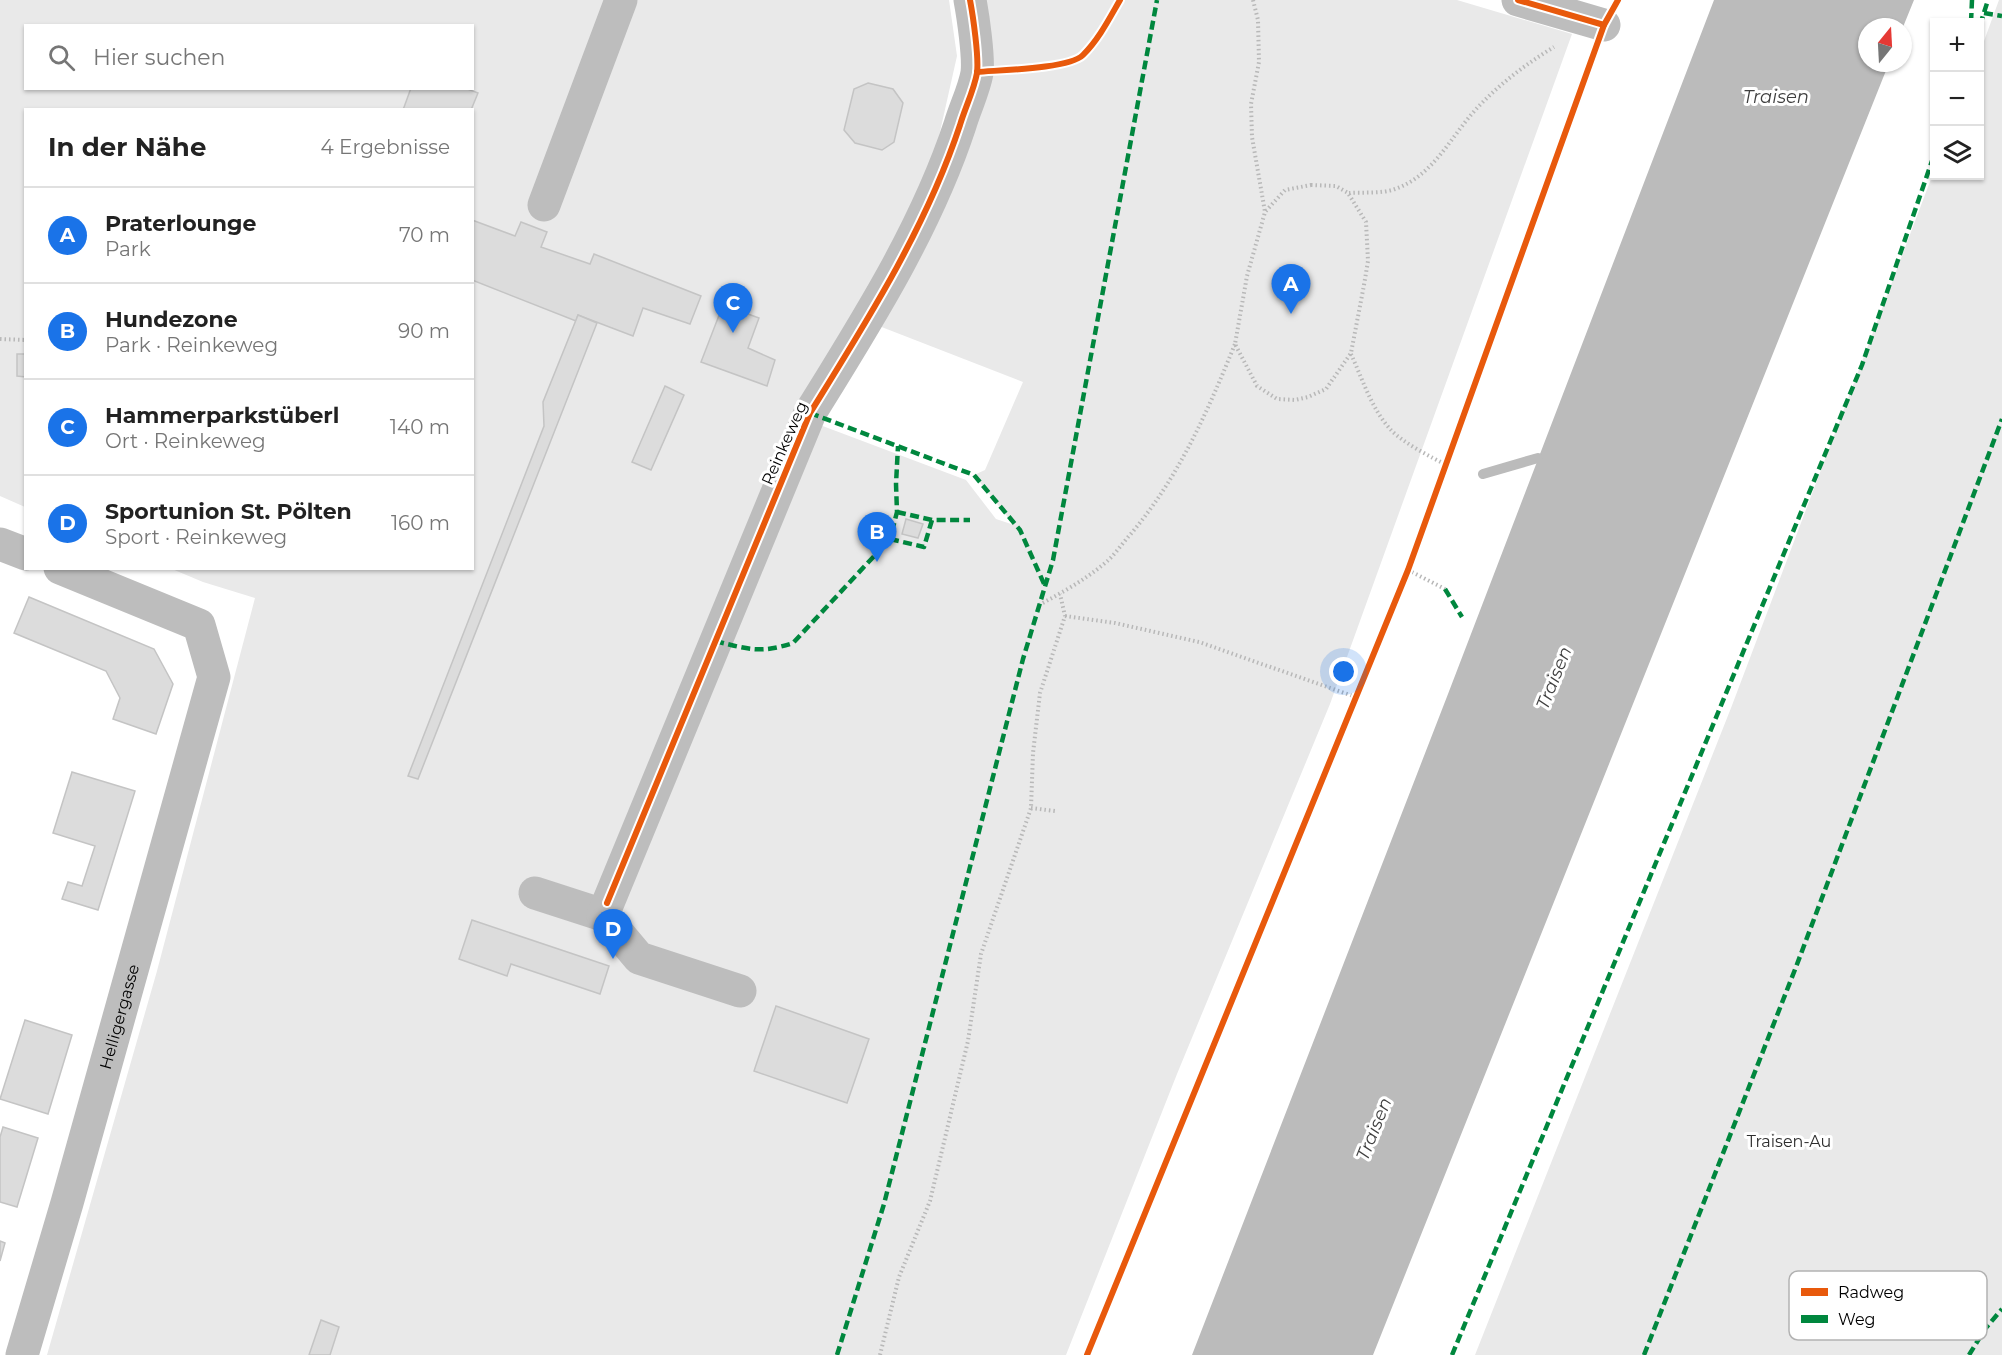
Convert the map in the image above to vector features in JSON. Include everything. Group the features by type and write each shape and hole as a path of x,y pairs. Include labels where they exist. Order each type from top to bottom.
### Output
{"street":[{"path":"544,205 621,0"},
{"name":"Reinkeweg","path":"605,909 810,413 916,233 951,151 977,72 970,0"},
{"path":"1518,0 1604,25"},
{"path":"0,544 24,553"},
{"name":"Helligergasse","path":"22,1355 67,1203 214,677 199,625 65,570"},
{"path":"536,893 605,909 639,958 740,991"}],"path":[{"path":"1039,605 1060,594 1106,563 1146,517 1185,456 1235,344 1247,276 1265,212 1251,137 1251,104 1259,62 1258,20 1253,0"},
{"path":"1348,194 1394,190 1415,179 1431,166 1477,108 1510,76 1553,48 1592,28 1604,25"},
{"path":"1235,344 1257,386 1277,399 1295,400 1326,389 1351,354 1368,261 1366,222 1348,194 1336,186 1311,185 1286,190 1265,212"},
{"path":"0,339 24,340"},
{"path":"1351,354 1376,407 1391,430 1428,457 1447,465"},
{"path":"1408,570 1445,589"},
{"path":"880,1355 899,1277 930,1201 968,1041 981,954 1031,807 1033,753 1040,693 1065,616 1060,594"},
{"path":"1065,616 1115,623 1198,642 1356,697"},
{"path":"1031,807 1055,811"}],"green space":[{"path":"0,0 949,0 957,56 937,145 820,425 966,480 996,519 1014,525 974,475 985,470 1023,382 879,326 986,0 1457,0 1572,34 1330,704 1177,1074 1066,1355 47,1355 157,971 255,598 203,582 174,570 474,570 474,108 24,108 24,507 0,496"},
{"name":"Traisen-Au","path":"1999,0 2002,0 2002,1355 1475,1355 1731,708 1931,180 1984,180 1984,41"}],"water":[{"name":"Traisen","path":"1714,0 1914,0 1907,18 1858,18 1858,72 1885,72 1373,1355 1192,1355"}],"building":[{"path":"868,83 893,89 903,103 894,142 882,150 855,143 844,130 854,89"},
{"path":"410,90 470,90 478,93 472,108 404,108"},
{"path":"474,221 515,236 521,222 547,232 541,247 590,264 594,254 701,296 690,324 643,308 633,336 578,315 576,321 474,281"},
{"path":"723,305 759,318 748,348 775,360 767,386 701,362"},
{"path":"578,315 597,323 418,779 408,776 544,426 543,402"},
{"path":"17,354 24,354 24,377 17,376"},
{"path":"665,386 684,395 651,470 632,462"},
{"path":"906,519 923,524 918,538 902,534"},
{"path":"29,597 154,649 173,684 156,734 113,719 120,698 106,671 14,633"},
{"path":"72,772 135,791 98,910 62,899 68,882 82,886 95,846 53,833"},
{"path":"472,920 609,966 600,994 511,964 507,976 459,959"},
{"path":"776,1006 869,1039 847,1103 754,1071"},
{"path":"25,1020 72,1035 48,1114 0,1099"},
{"path":"3,1127 38,1138 17,1207 0,1202 0,1137"},
{"path":"0,1241 5,1243 0,1261"},
{"path":"321,1320 339,1327 330,1355 309,1355"}],"waterway":[{"path":"1483,474 1538,458"}],"marked path":[{"path":"837,1355 884,1204 1023,659 1053,560 1157,0"},
{"path":"1971,18 1972,0"},
{"path":"1982,18 1988,0"},
{"path":"1984,13 2002,16"},
{"path":"1452,1355 1862,365 1930,167"},
{"path":"810,413 974,475 1020,530 1045,586"},
{"path":"1644,1355 1796,967 2002,419"},
{"path":"715,641 754,649 793,643 890,539 897,512 898,446"},
{"path":"897,512 932,520 970,520"},
{"path":"890,539 924,547 932,520"},
{"path":"1445,589 1462,617"},
{"path":"1987,1327 2002,1309"},
{"path":"1969,1355 1978,1340"}],"cycle path":[{"path":"607,903 810,413 894,273 946,163 977,73 970,0"},
{"path":"977,72 1049,66 1075,60 1083,55 1094,42 1120,0"},
{"path":"1518,0 1604,25"},
{"path":"1087,1355 1408,570 1604,25 1618,0"}],"place":[{"name":"Praterlounge","path":"1291,314"},
{"name":"Hammerparkstüberl","path":"733,333"},
{"name":"Hundezone","path":"877,562"},
{"name":"Sportunion St. Pölten","path":"613,959"}]}
